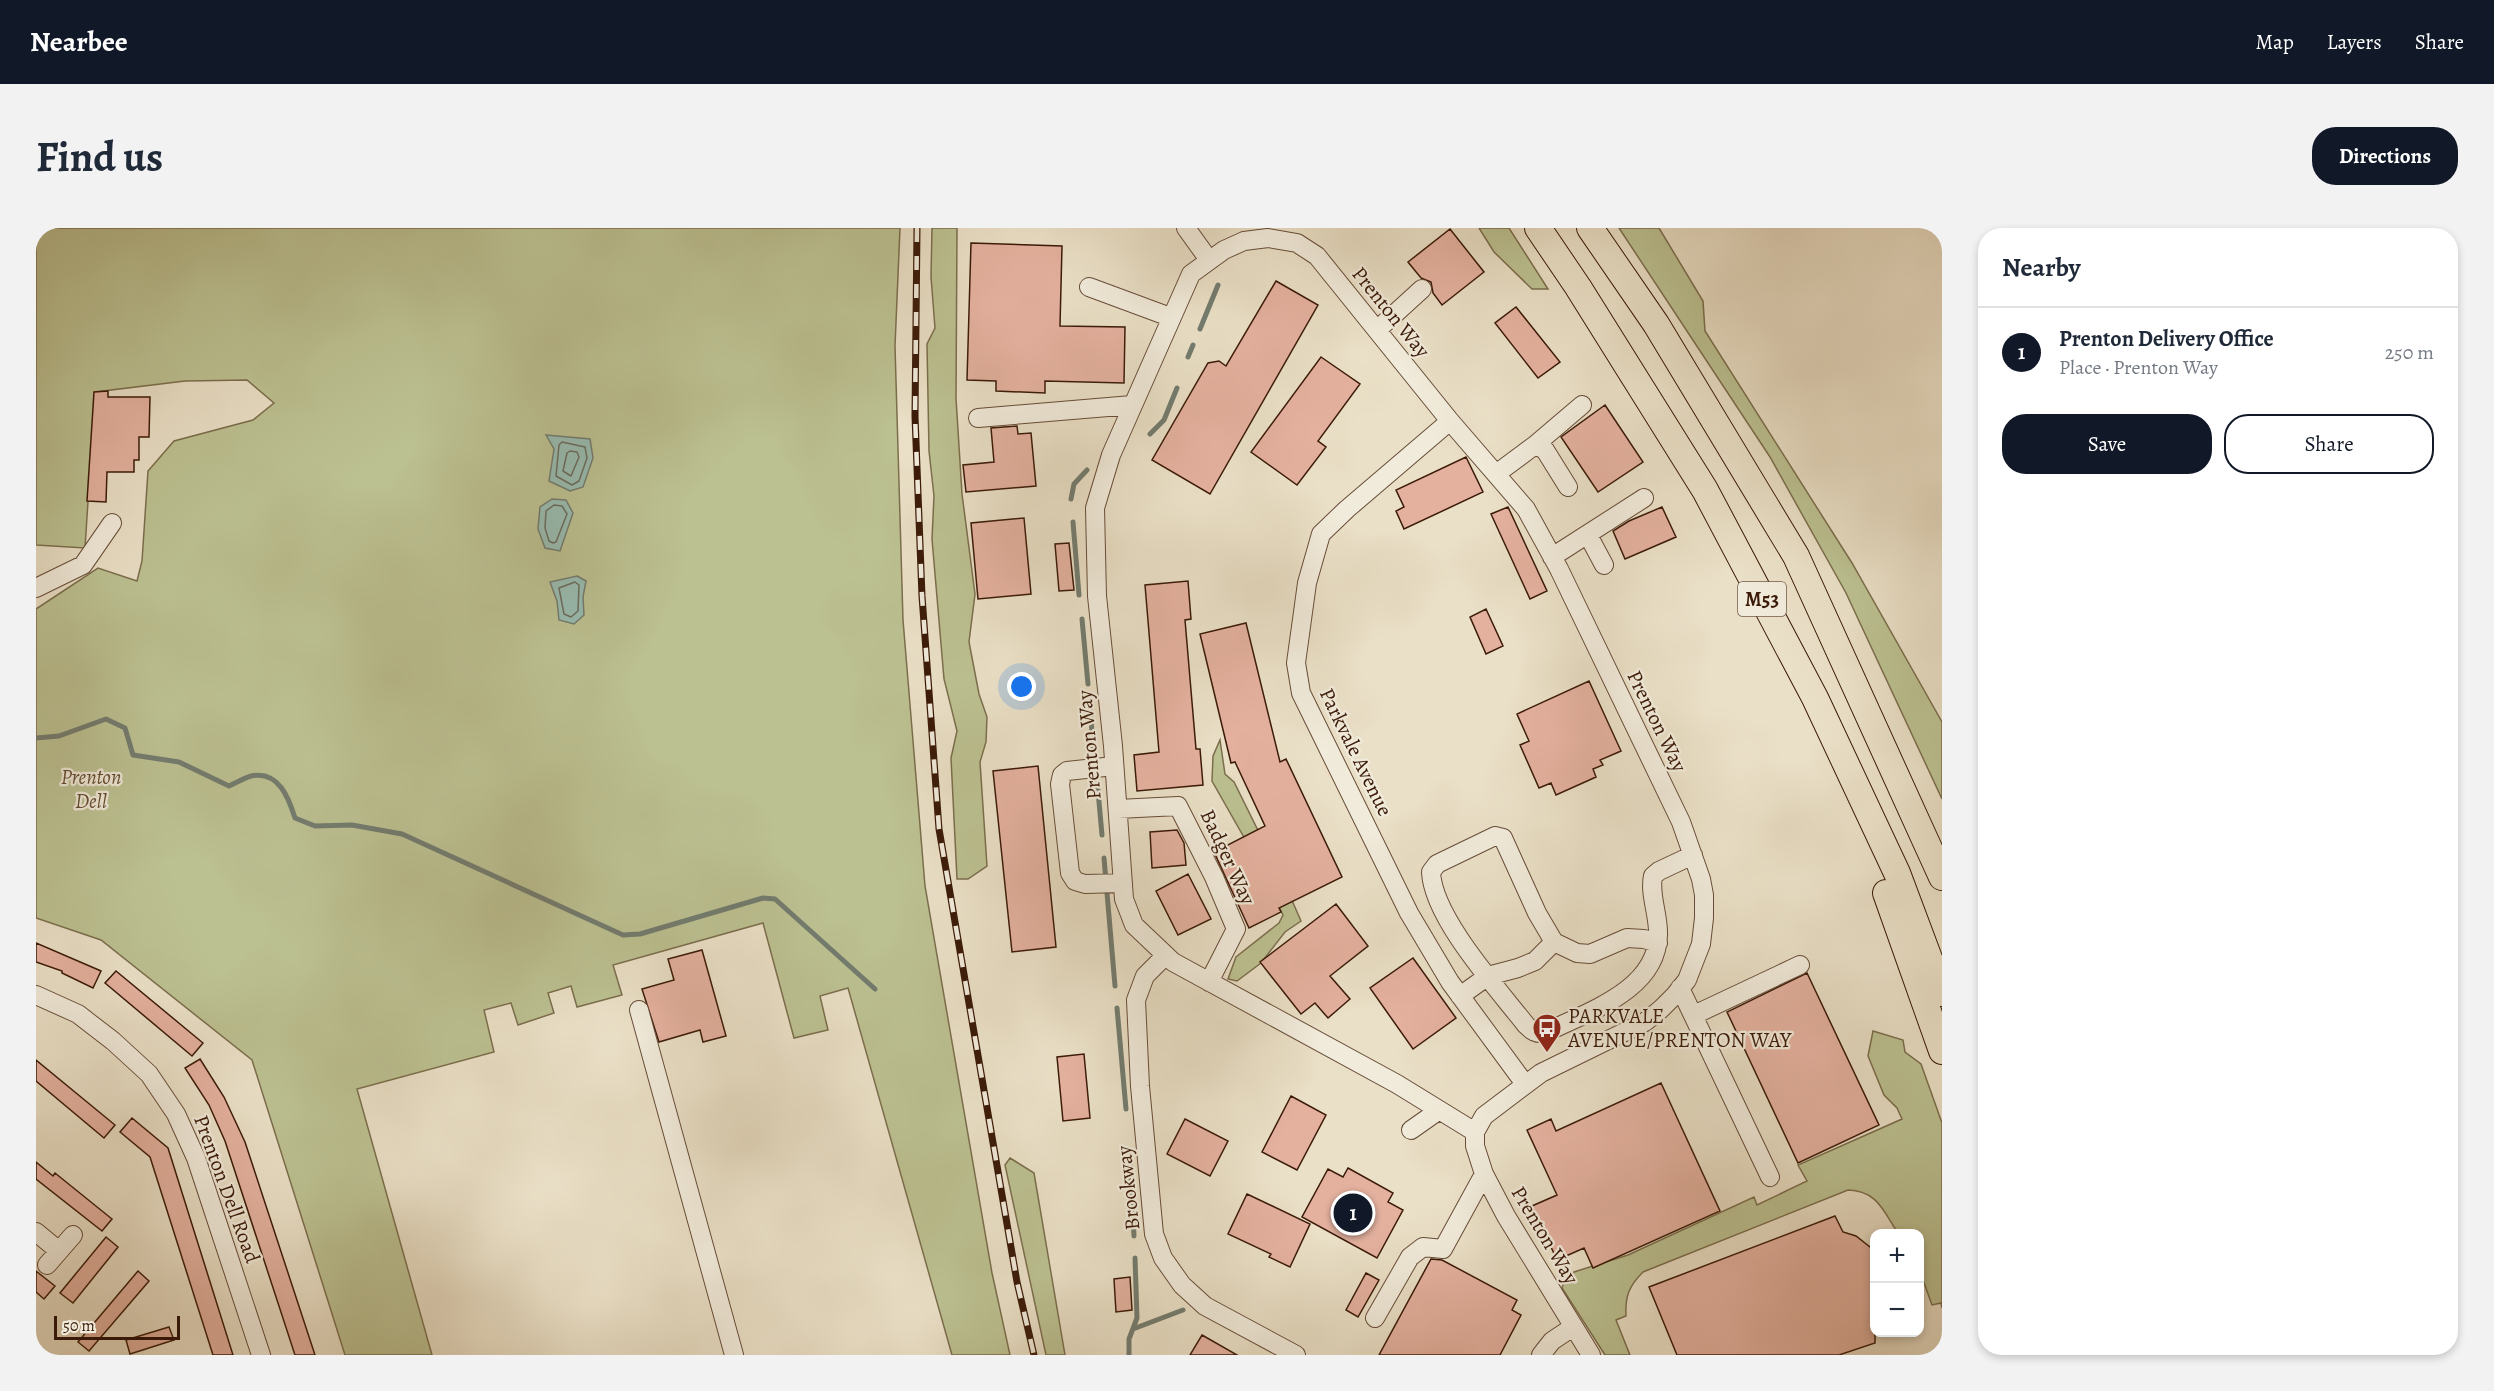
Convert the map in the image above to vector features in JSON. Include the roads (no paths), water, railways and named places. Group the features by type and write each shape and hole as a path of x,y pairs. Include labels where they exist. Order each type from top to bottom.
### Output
{"highway":[{"name":"M53","path":"1538,228 1578,286 1705,490 1815,698 1897,873 1942,993"},
{"name":"M53","path":"1590,228 1656,324 1796,556 1942,877"},
{"path":"1815,698 1942,1051"}],"street":[{"path":"1186,228 1209,260"},
{"name":"Prenton Way","path":"1475,1132 1397,1084 1173,962 1134,925 1124,899 1118,809 1097,596 1095,508 1111,454 1170,316 1191,274 1209,260 1244,241 1268,238 1297,243 1317,256 1450,421 1526,509 1552,557 1681,822 1694,855 1704,895 1704,918 1701,944 1687,980 1646,1022 1541,1073 1484,1116 1475,1132 1475,1146 1484,1174 1506,1216 1591,1355"},
{"path":"1089,287 1170,316"},
{"path":"1377,330 1422,289"},
{"path":"978,418 1132,405"},
{"path":"1496,474 1582,405"},
{"name":"Parkvale Avenue","path":"1450,421 1321,534 1307,583 1296,663 1301,693 1409,914 1460,996 1525,1084"},
{"path":"1535,445 1545,450 1568,487"},
{"path":"1552,557 1644,498"},
{"path":"36,588 83,565 112,523"},
{"path":"1588,535 1604,565"},
{"path":"1114,766 1067,771 1062,775 1060,784 1070,873 1075,881 1085,884 1123,883"},
{"name":"Badger Way","path":"1118,809 1178,806 1214,877 1236,929 1209,982"},
{"path":"1658,943 1627,938 1590,954 1577,953 1554,942 1537,913 1503,838 1495,836 1437,864 1431,872 1434,889 1470,957 1533,1032 1545,1033 1623,992 1642,975 1652,960 1658,943 1653,876 1694,855"},
{"path":"1460,996 1488,976 1535,961 1554,942"},
{"name":"Brookway","path":"1166,955 1145,976 1136,1000 1140,1086 1154,1234 1163,1258 1182,1285 1205,1306 1296,1355"},
{"path":"1694,1015 1800,965"},
{"path":"1680,988 1770,1177"},
{"name":"Prenton Dell Road","path":"36,995 78,1014 113,1041 149,1074 176,1114 196,1158 261,1355"},
{"path":"639,1010 734,1355"},
{"path":"1411,1130 1438,1111"},
{"path":"1375,1318 1410,1257 1423,1247 1443,1249 1484,1174"},
{"path":"36,1232 59,1251"},
{"path":"47,1265 73,1235"},
{"path":"1541,1355 1552,1341 1574,1326"}],"water":[{"path":"546,435 590,439 593,458 583,487 570,491 549,481 554,449"},
{"path":"552,499 566,500 573,513 560,551 545,548 538,529 540,507"},
{"path":"577,576 586,581 583,597 584,615 574,624 559,620 557,601 550,582"}],"waterway":[{"path":"1200,329 1218,285"},
{"path":"1188,357 1193,345"},
{"path":"1150,434 1164,420 1177,388"},
{"path":"1071,499 1074,484 1087,470"},
{"path":"1073,522 1079,595"},
{"path":"1082,619 1088,684"},
{"path":"1090,707 1094,756"},
{"path":"36,738 59,736 106,719 125,728 133,755 179,762 229,786 251,776 269,777 286,795 295,818 315,826 352,825 402,834 623,935 640,934 763,898 775,899 875,989"},
{"path":"1097,780 1102,835"},
{"path":"1104,858 1115,986"},
{"path":"1117,1008 1126,1109"},
{"path":"1130,1164 1134,1236"},
{"path":"1129,1355 1129,1339 1137,1318 1135,1258"},
{"path":"1133,1329 1183,1310"}],"railway":[{"path":"917,228 915,416 922,596 939,829 1017,1282 1034,1355"}],"place":[{"name":"PARKVALE AVENUE/PRENTON WAY","path":"1547,1054"},
{"name":"Prenton Delivery Office","path":"1353,1213"}],"park label":[{"name":"Prenton Dell","path":"91,789"}]}
